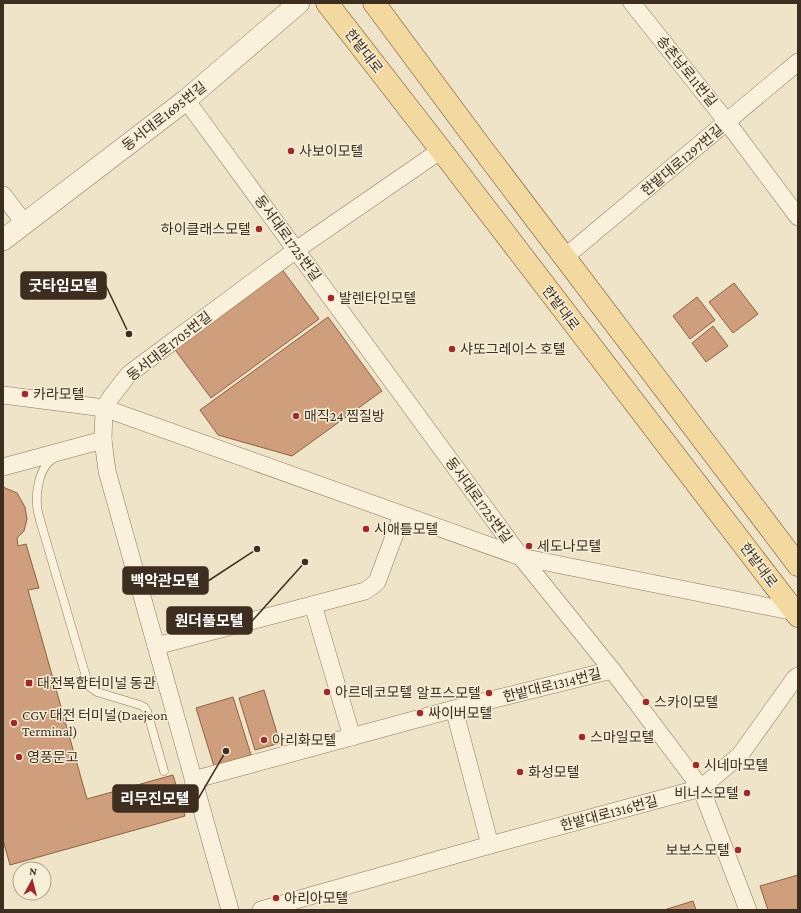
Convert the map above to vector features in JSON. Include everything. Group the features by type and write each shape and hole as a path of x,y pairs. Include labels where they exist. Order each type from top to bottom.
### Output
{"main road":[{"name":"한밭대로","path":"327,3 797,614"},
{"path":"374,3 481,147 798,565"}],"street":[{"name":"동서대로1695번길","path":"3,240 186,100 299,3"},
{"name":"송촌남로11번길","path":"632,3 727,122 798,217"},
{"name":"한밭대로1297번길","path":"565,257 798,62"},
{"name":"동서대로1725번길","path":"186,100 521,557 612,670 701,788 748,910"},
{"name":"동서대로1705번길","path":"104,408 129,374 296,250 441,150"},
{"path":"3,195 25,224"},
{"path":"3,395 104,408 521,557"},
{"path":"104,408 103,440 107,470 230,910"},
{"path":"3,467 103,440"},
{"path":"156,646 365,591 377,582 402,515"},
{"name":"한밭대로","path":"521,557 797,614"},
{"path":"313,605 352,737"},
{"name":"한밭대로1314번길","path":"193,780 454,709 612,670"},
{"name":"한밭대로1316번길","path":"261,910 490,845 701,788 740,755 795,678 798,676"},
{"path":"454,709 490,845"}],"lane":[{"path":"72,449 57,455 43,470 37,492 37,504 40,520 90,687 97,692 144,707 149,715 164,771"}],"building":[{"path":"281,268 319,319 211,398 173,347"},
{"path":"734,283 758,314 733,333 709,302"},
{"path":"697,297 715,320 690,339 673,316"},
{"path":"328,317 382,391 292,456 218,435 200,410"},
{"path":"713,326 728,346 706,362 692,343"},
{"name":"대전복합터미널 동관","path":"3,487 17,493 25,507 27,519 24,531 17,538 18,546 26,544 39,588 28,590 87,799 173,775 185,816 24,861 12,861 12,864 10,865 3,840"},
{"path":"264,690 280,743 255,750 239,698"},
{"path":"233,697 251,755 214,766 196,708"},
{"path":"798,875 798,910 768,910 760,886"},
{"path":"693,901 696,910 664,910"}],"place":[{"name":"사보이모텔","path":"291,151"},
{"name":"하이클래스모텔","path":"259,229"},
{"name":"발렌타인모텔","path":"331,298"},
{"name":"굿타임모텔","path":"129,334"},
{"name":"샤또그레이스 호텔","path":"452,349"},
{"name":"카라모텔","path":"25,394"},
{"name":"매직24 찜질방","path":"296,416"},
{"name":"시애틀모텔","path":"366,529"},
{"name":"세도나모텔","path":"529,546"},
{"name":"백악관모텔","path":"257,549"},
{"name":"원더풀모텔","path":"305,562"},
{"name":"대전복합터미널 동관","path":"29,683"},
{"name":"아르데코모텔","path":"327,692"},
{"name":"알프스모텔","path":"489,693"},
{"name":"스카이모텔","path":"646,702"},
{"name":"싸이버모텔","path":"420,713"},
{"name":"CGV 대전 터미널(Daejeon Terminal)","path":"14,723"},
{"name":"스마일모텔","path":"582,737"},
{"name":"아리화모텔","path":"264,740"},
{"name":"리무진모텔","path":"226,751"},
{"name":"영풍문고","path":"19,757"},
{"name":"시네마모텔","path":"696,765"},
{"name":"화성모텔","path":"520,772"},
{"name":"비너스모텔","path":"747,793"},
{"name":"보보스모텔","path":"738,850"},
{"name":"아리아모텔","path":"276,898"}]}
